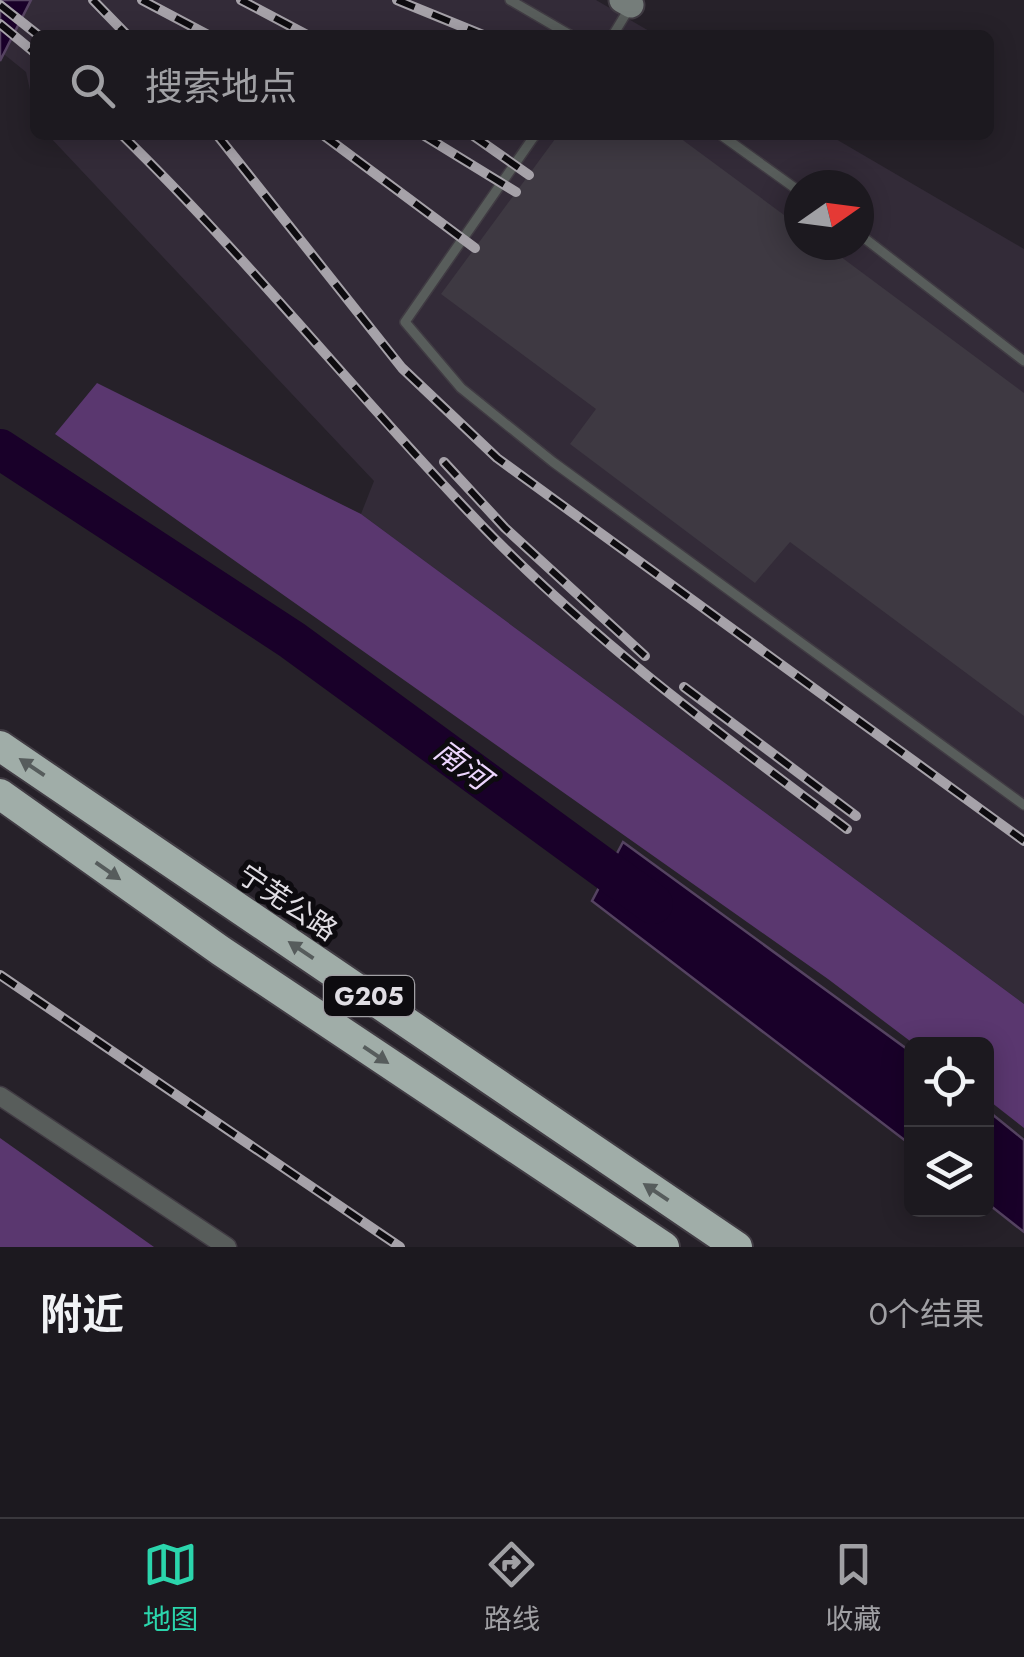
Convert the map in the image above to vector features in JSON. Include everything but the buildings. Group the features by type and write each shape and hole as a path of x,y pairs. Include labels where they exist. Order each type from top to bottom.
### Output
{"highway":[{"name":"宁芜公路","path":"0,746 737,1247"},
{"name":"G205","path":"0,794 222,952 664,1247"}],"street":[{"path":"6,1100 227,1247"}],"lane":[{"path":"510,0 561,30"},
{"path":"615,30 626,3"},
{"path":"531,140 404,322 461,388 553,462 1024,805"},
{"path":"728,140 784,180"},
{"path":"874,246 1024,361"}],"shaded area":[{"path":"0,0 596,0 647,30 30,30 30,90 26,72 0,51"},
{"path":"0,0 31,0 0,61"},
{"path":"53,140 838,140 1024,249 1024,1004 361,514 374,481"},
{"path":"97,383 361,514 1024,1004 1024,1128 994,1104 994,1037 905,1037 55,434"},
{"path":"623,842 904,1047 904,1140 592,901"},
{"path":"994,1116 1024,1140 1024,1232 994,1208"},
{"path":"0,1138 154,1247 0,1247"}],"waterway":[{"name":"南河","path":"0,449 292,640 653,904"}],"railway":[{"path":"93,0 122,30"},
{"path":"142,0 199,30"},
{"path":"241,0 298,30"},
{"path":"397,0 471,30"},
{"path":"0,5 32,30"},
{"path":"0,24 30,49"},
{"path":"127,140 215,231 440,481 528,571 661,687 847,829"},
{"path":"221,140 402,368 497,458 1024,841"},
{"path":"330,140 475,248"},
{"path":"431,140 516,192"},
{"path":"479,140 529,175"},
{"path":"444,462 505,528 645,656"},
{"path":"684,687 856,816"},
{"path":"0,975 400,1247"}]}
